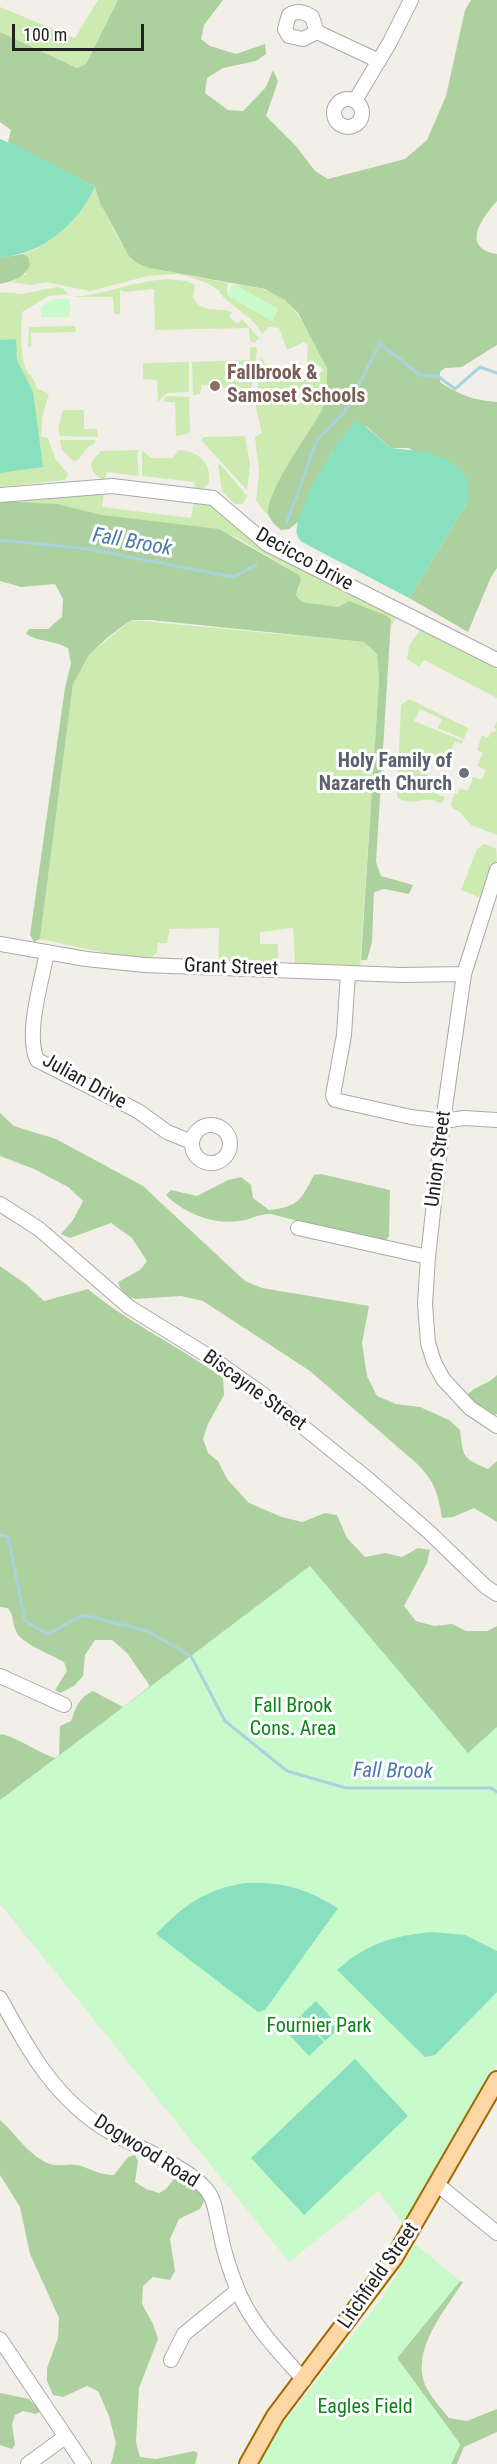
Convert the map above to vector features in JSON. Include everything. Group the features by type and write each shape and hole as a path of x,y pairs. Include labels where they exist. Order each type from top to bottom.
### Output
{"main road":[{"name":"Litchfield Street","path":"248,2464 275,2416 394,2258 497,2080"}],"street":[{"path":"356,99 411,0"},
{"path":"317,32 379,61"},
{"name":"Decicco Drive","path":"0,495 112,486 213,498 267,544 497,660"},
{"name":"Union Street","path":"497,870 464,974 443,1121 428,1257 426,1323 434,1362 455,1395 497,1426"},
{"name":"Grant Street","path":"0,944 86,959 145,965 348,973 464,974"},
{"name":"Julian Drive","path":"47,952 34,1026 32,1049 37,1060 138,1111 168,1131 192,1142"},
{"path":"348,973 344,1035 333,1097 336,1101 443,1121 464,1118 497,1120"},
{"name":"Biscayne Street","path":"0,1204 39,1229 129,1307 213,1359 261,1394 369,1480 429,1532 486,1587 497,1594"},
{"path":"298,1228 428,1257"},
{"path":"0,1676 64,1705"},
{"name":"Dogwood Road","path":"0,1998 35,2061 61,2091 106,2130 193,2177 208,2190 238,2290 253,2320 304,2380"},
{"path":"438,2185 497,2233"},
{"path":"171,2360 184,2334 238,2290"},
{"path":"0,2339 84,2464"},
{"path":"28,2464 65,2437"}],"green space":[{"path":"98,0 118,0 86,64 77,68 0,32 0,7 75,38"},
{"path":"118,0 223,0 204,25 201,39 210,46 236,54 265,44 266,54 256,61 223,68 207,78 205,93 228,110 243,111 266,87 273,70 278,81 266,116 296,146 315,171 328,179 405,159 427,140 446,96 465,10 471,0 497,0 497,201 485,216 477,239 479,246 497,254 497,345 462,367 445,368 440,372 440,382 453,390 474,398 497,402 497,568 468,632 409,598 467,503 409,448 391,448 366,426 332,452 313,486 298,522 289,529 281,530 268,514 275,488 322,410 327,397 327,368 298,313 285,300 265,289 149,268 137,263 129,256 100,203 95,187 8,142 11,130 0,122 0,32 77,68 86,64"},
{"path":"0,139 20,147 95,187 78,214 57,235 31,250 0,258"},
{"path":"95,187 100,203 120,242 149,268 228,283 227,295 272,321 278,309 233,284 274,293 291,306 316,344 327,369 329,379 327,395 322,410 280,480 273,496 270,518 256,501 259,471 255,437 262,433 256,408 261,357 265,364 294,369 298,379 313,381 323,370 320,366 307,364 308,345 304,342 287,350 279,328 269,327 262,334 254,322 224,298 218,290 209,284 178,274 148,276 90,291 46,282 31,285 12,282 26,274 28,257 23,254 46,243 66,228 82,209"},
{"path":"23,254 28,257 30,265 25,273 10,282 0,284 0,258"},
{"path":"167,279 187,281 195,285 193,296 200,306 232,312 229,317 238,324 242,319 259,338 255,343 250,342 249,328 155,330 154,289 125,292 120,290 120,314 114,314 113,297 72,297"},
{"path":"233,284 278,309 272,321 227,295"},
{"path":"57,287 63,288 68,294 49,296 22,312 21,332 25,367 35,382 36,388 49,394 43,413 41,437 48,438 56,460 68,474 65,480 0,487 0,292 22,294"},
{"path":"53,299 70,299 70,317 41,317 41,307"},
{"path":"75,326 76,332 31,333 31,347 28,346 29,327"},
{"path":"16,339 17,360 33,392 43,467 0,473 0,340"},
{"path":"250,347 256,347 257,350 250,399 227,389 208,385 202,385 200,394 193,395 192,362 250,360"},
{"path":"189,362 189,392 167,393 158,402 157,380 143,379 143,363"},
{"path":"166,396 189,397 190,433 176,436 175,402 163,402"},
{"path":"63,410 84,410 84,429 97,429 98,437 60,436 58,429"},
{"path":"356,421 391,448 426,452 453,462 468,480 467,503 409,598 302,542 297,535 297,524 318,475 348,429"},
{"path":"245,436 250,464 247,490 201,440 204,437"},
{"path":"60,440 94,440 96,442 88,447 78,460 73,461 62,450"},
{"path":"139,450 137,455 139,476 107,472 105,480 97,476 91,466 91,462 101,451"},
{"path":"142,450 151,458 173,458 178,450 191,452 205,463 209,482 203,488 194,489 195,482 142,476"},
{"path":"220,464 247,496 243,504 234,504 222,491 218,465"},
{"path":"102,489 104,491 102,507 191,518 194,501 207,503 278,557 398,615 391,626 391,620 345,603 338,607 302,602 296,595 299,588 299,575 234,536 102,515 57,504 15,502"},
{"path":"0,501 57,504 102,515 219,529 299,575 301,579 296,595 302,602 338,607 349,601 387,616 391,620 376,862 381,876 413,885 409,894 384,889 374,892 372,942 367,960 361,960 379,680 377,654 364,642 151,620 131,620 108,637 89,655 73,684 40,939 34,942 30,935 65,688 71,663 68,648 26,634 29,629 48,629 62,617 63,599 55,584 21,587 0,581"},
{"path":"131,620 364,642 377,654 379,680 360,968 295,964 293,928 260,932 260,944 278,944 278,964 218,964 219,928 170,929 167,943 158,943 157,952 150,959 143,961 40,939 73,684 89,655"},
{"path":"420,630 497,669 497,698 424,660 419,667 407,659 409,646"},
{"path":"409,699 468,728 464,739 438,728 442,719 420,709 414,721 463,741 462,744 455,741 449,755 441,752 439,757 435,755 424,786 425,789 445,797 442,803 432,800 405,801 397,797 401,705"},
{"path":"497,721 497,835 471,825 460,812 452,808 451,803 460,788 468,791 473,777 482,780 486,770 477,766 483,753 477,750 482,735 488,738 492,731 495,732"},
{"path":"484,844 496,848 497,860 483,899 461,890 477,849"},
{"path":"0,1113 14,1126 56,1139 143,1186 245,1281 262,1288 369,1306 362,1343 367,1376 377,1396 396,1404 420,1407 449,1420 460,1430 462,1446 469,1459 488,1469 497,1461 497,1522 474,1508 453,1517 442,1518 434,1487 415,1462 310,1371 203,1301 181,1296 136,1299 123,1296 118,1282 140,1270 147,1261 132,1238 111,1223 70,1238 61,1234 73,1220 83,1201 68,1187 34,1169 0,1156"},
{"path":"321,1174 390,1190 389,1236 384,1243 271,1214 229,1222 209,1219 181,1207 166,1195 171,1190 197,1196 228,1180 241,1177 251,1185 253,1198 269,1210 286,1207 298,1201 314,1175"},
{"name":"Fall Brook Cons. Area","path":"0,1266 27,1285 44,1301 88,1289 104,1302 223,1378 224,1395 208,1424 203,1439 208,1453 218,1461 227,1479 249,1503 282,1517 302,1522 325,1513 337,1515 347,1538 365,1557 385,1553 402,1557 418,1548 430,1550 427,1563 404,1606 416,1621 434,1626 452,1624 466,1631 487,1631 497,1626 497,1951 60,1977 0,1903 0,1734 12,1737 55,1758 59,1755 60,1726 71,1721 76,1707 84,1696 93,1691 123,1707 150,1686 127,1653 112,1640 95,1640 85,1655 83,1676 74,1686 60,1693 55,1690 67,1671 64,1662 19,1636 8,1608 0,1607"},
{"path":"497,1375 497,1414 495,1415 482,1410 467,1395"},
{"name":"Fournier Park","path":"310,1566 468,1753 497,1727 497,2064 404,2225 379,2191 289,2262 0,1903 0,1800"},
{"path":"246,1883 284,1885 304,1891 338,1908 265,2010 258,2012 156,1934 196,1900 219,1889"},
{"path":"432,1932 465,1935 497,1951 497,1992 435,2055 425,2057 337,1970 359,1953 381,1942"},
{"path":"316,2001 340,2027 325,2041 301,2015"},
{"path":"300,2016 324,2042 309,2056 285,2030"},
{"path":"355,2059 408,2116 304,2215 251,2158"},
{"path":"0,2120 30,2151 50,2164 78,2165 100,2173 114,2175 128,2157 135,2155 138,2161 135,2182 146,2189 159,2193 166,2189 174,2179 193,2185 202,2196 204,2201 200,2209 179,2219 170,2239 175,2271 170,2280 153,2277 143,2286 142,2304 158,2339 139,2388 136,2442 140,2457 156,2459 194,2451 198,2453 195,2464 111,2464 116,2443 109,2416 98,2391 87,2386 63,2397 53,2395 47,2381 47,2368 58,2338 59,2318 30,2254 20,2207 0,2175"},
{"name":"Eagles Field","path":"415,2244 460,2281 397,2358 460,2445 451,2464 258,2464 267,2443 383,2297"},
{"path":"460,2281 463,2282 430,2334 422,2363 423,2378 431,2395 449,2418 467,2421 497,2409 497,2432 464,2447 457,2464 451,2464 460,2444 397,2358"},
{"path":"0,2393 29,2399 41,2411 36,2414 23,2411 15,2415 12,2424 15,2445 12,2449 0,2445"}],"waterway":[{"name":"Fall Brook","path":"287,522 317,440 344,413 380,344 420,375 439,377 455,389 480,367 497,373"},
{"name":"Fall Brook","path":"0,540 89,549 233,577 256,565"},
{"name":"Fall Brook","path":"0,1535 8,1537 25,1621 48,1634 83,1615 147,1631 191,1656 225,1721 287,1771 346,1788 491,1788 497,1792"}],"place":[{"name":"Fallbrook & Samoset Schools","path":"215,386"},
{"name":"Holy Family of Nazareth Church","path":"464,773"}]}
